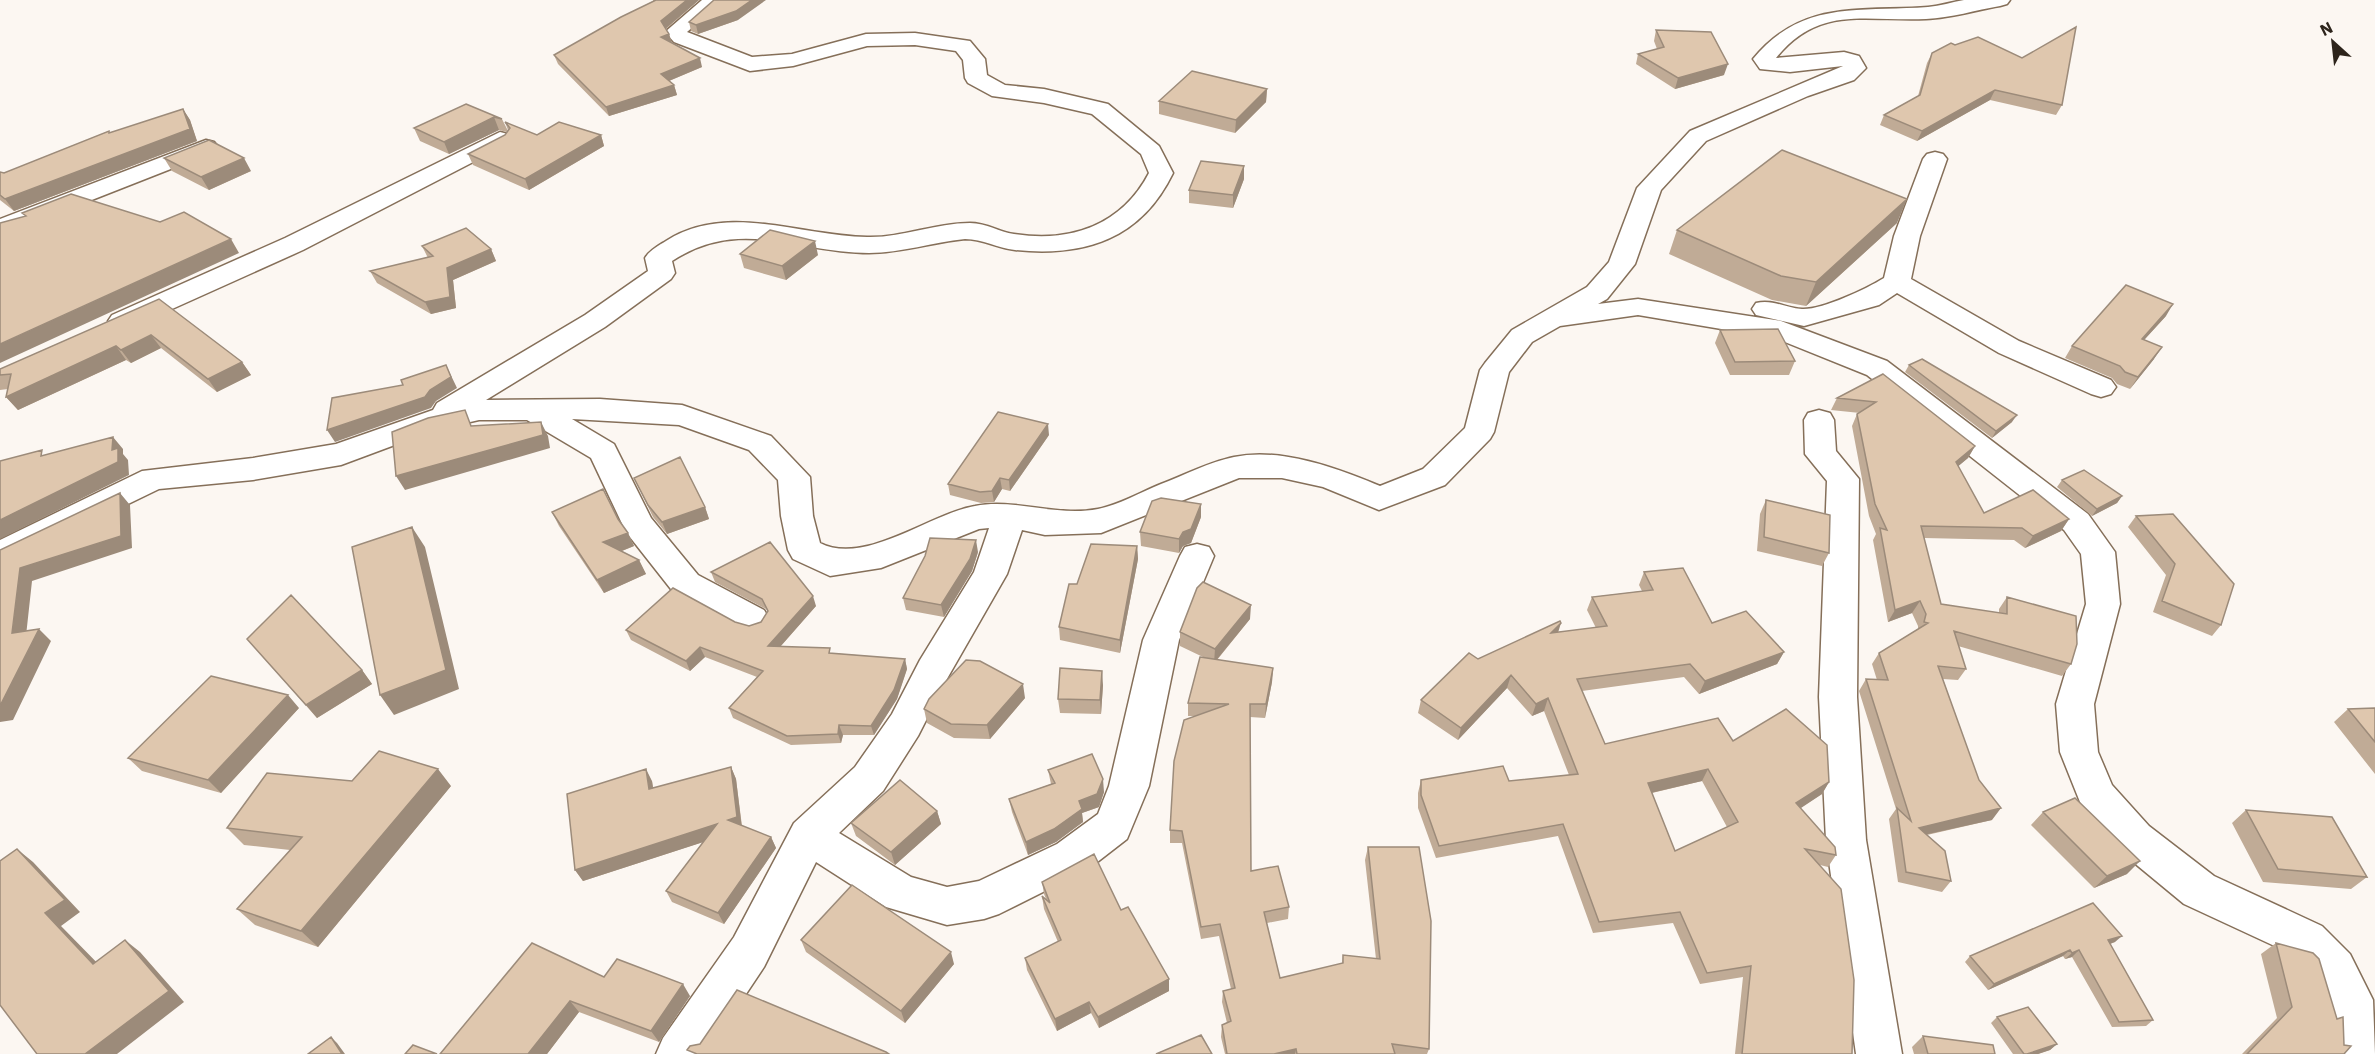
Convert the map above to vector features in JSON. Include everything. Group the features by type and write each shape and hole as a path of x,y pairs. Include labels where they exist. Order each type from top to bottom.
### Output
{"street":[{"path":"428,421 595,321 662,273 658,258 677,242 719,229 753,229 867,245 980,231 1010,242 1067,243 1101,236 1133,214 1154,191 1161,173 1151,151 1100,109 1044,96 1000,92 976,78 974,59 963,45 915,39 866,40 793,60 750,64 681,38 675,32 714,0"},
{"path":"0,554 153,479 253,469 341,454 428,421 479,410 600,409 682,415 760,443 794,477 797,516 806,550 830,563 869,559 976,517 1010,516 1045,523 1101,521 1236,467 1282,467 1331,478 1380,499 1434,477 1479,432 1495,370 1522,336 1597,294 1623,264 1649,188 1698,136 1800,91 1846,75 1855,68 1851,61 1844,58 1790,65 1768,64 1764,59 1781,38 1819,16 1861,12 1928,13 2000,0"},
{"path":"98,332 294,244 500,139"},
{"path":"0,228 206,147"},
{"path":"1897,282 1899,256 1935,159"},
{"path":"1597,294 1701,297 1804,318 1869,299 1897,282"},
{"path":"1897,282 2009,346 2101,387"},
{"path":"1554,318 1638,307 1781,330 1877,368 2076,522 2098,552 2103,604 2075,704 2079,752 2096,795 2135,839 2199,890 2273,923 2307,940 2314,947 2335,969 2351,1000 2352,1054"},
{"path":"531,410 603,451 638,524 686,584 752,620"},
{"path":"1819,420 1821,454 1843,479 1838,697 1845,816 1879,1054"},
{"path":"679,1054 749,952 808,836 869,779 905,725 933,670 990,574 1010,516"},
{"path":"808,836 901,893 947,906 984,900 1072,857 1113,826 1129,786 1161,640 1197,556"}],"building":[{"path":"656,0 687,0 661,21 669,34 661,37 700,58 661,74 674,85 606,107 554,55"},
{"path":"714,0 752,0 736,11 696,25 689,22"},
{"path":"2076,27 2062,105 1995,90 1922,131 1884,115 1920,95 1932,53 1951,43 1955,45 1978,37 2022,58"},
{"path":"1656,30 1711,32 1728,64 1678,78 1638,54 1664,47"},
{"path":"1192,71 1267,89 1236,120 1159,101"},
{"path":"466,104 502,119 494,117 444,142 414,128"},
{"path":"183,109 190,129 5,199 0,195 0,172 4,173 109,131 109,133"},
{"path":"505,122 537,135 559,122 601,135 525,179 468,154 505,135 510,128"},
{"path":"209,140 244,158 201,177 164,158"},
{"path":"1782,150 1907,199 1816,282 1781,276 1677,230"},
{"path":"1201,161 1244,166 1233,195 1189,190"},
{"path":"71,194 160,222 184,212 231,239 0,344 0,223 26,216 22,213"},
{"path":"466,228 491,249 447,268 450,297 425,302 370,271 433,256 422,246"},
{"path":"770,230 815,241 782,266 740,254"},
{"path":"2126,285 2173,304 2142,339 2162,347 2138,377 2125,372 2120,366 2072,346"},
{"path":"159,299 242,362 208,379 151,335 121,350 116,346 6,397 11,374 0,375 0,369"},
{"path":"1778,329 1795,361 1735,362 1720,330"},
{"path":"1922,359 2017,415 1996,431 1909,365"},
{"path":"446,365 451,377 430,390 425,397 327,430 332,398 403,385 401,380"},
{"path":"1883,374 1975,446 1956,462 1984,513 2033,490 2069,519 2033,536 2022,528 1921,526 1941,604 2007,614 2007,597 2076,616 2077,644 2071,664 1954,631 1966,669 1938,666 1979,780 2001,808 1919,828 1945,851 1951,881 1906,872 1897,808 1911,821 1866,679 1888,680 1879,653 1928,623 1924,622 1926,614 1920,601 1895,610 1880,528 1887,530 1875,504 1857,414 1876,402 1837,398"},
{"path":"465,410 471,426 541,422 543,435 396,476 392,432 428,418"},
{"path":"998,412 1048,424 1009,480 1000,478 992,491 980,492 948,484"},
{"path":"113,437 112,450 118,448 118,462 0,520 0,461 42,450 41,456"},
{"path":"680,457 705,507 662,522 648,505 634,478"},
{"path":"2084,470 2122,496 2097,509 2062,480"},
{"path":"603,489 628,533 603,542 639,560 597,580 552,512"},
{"path":"120,493 121,536 20,568 12,633 39,629 0,706 0,550"},
{"path":"1161,498 1201,504 1191,529 1183,532 1179,539 1140,532 1152,501"},
{"path":"1766,500 1830,515 1829,553 1764,537"},
{"path":"2173,514 2234,584 2221,625 2162,601 2175,564 2136,516"},
{"path":"412,527 446,670 380,695 352,547"},
{"path":"930,538 976,540 970,559 941,605 903,598 925,556"},
{"path":"770,542 813,596 768,646 830,648 829,653 905,659 894,690 871,726 839,725 838,734 787,736 729,708 763,671 700,647 686,661 626,630 673,588 735,622 749,626 761,622 768,611 762,599 711,572"},
{"path":"1091,544 1137,546 1120,640 1059,627 1069,584 1077,584"},
{"path":"1683,568 1712,623 1746,611 1784,652 1705,681 1690,664 1577,679 1605,744 1718,718 1733,741 1786,709 1827,745 1829,782 1796,803 1835,847 1836,855 1805,849 1841,889 1854,980 1852,1054 1742,1054 1751,966 1707,973 1680,912 1599,922 1563,824 1439,846 1421,795 1421,780 1503,766 1509,781 1578,774 1548,698 1536,704 1511,675 1461,728 1421,700 1469,653 1478,659 1560,621 1561,623 1551,633 1607,626 1592,597 1653,590 1644,572","holes":["1708,769 1738,822 1675,851 1648,783"]},
{"path":"1203,582 1251,605 1215,649 1180,632 1197,588"},
{"path":"291,595 362,670 306,705 247,639"},
{"path":"1200,657 1273,668 1266,704 1250,704 1251,871 1278,866 1289,907 1264,912 1280,978 1343,963 1343,955 1380,959 1368,847 1419,847 1431,921 1429,1049 1392,1044 1395,1054 1297,1054 1296,1049 1274,1054 1227,1054 1222,1025 1231,1021 1223,991 1235,988 1220,924 1201,927 1182,831 1170,830 1174,761 1184,720 1229,704 1188,703"},
{"path":"966,660 980,661 1023,684 987,725 951,724 924,709 929,699"},
{"path":"1060,668 1102,671 1100,700 1058,699"},
{"path":"211,676 288,695 208,780 128,758"},
{"path":"2375,708 2375,742 2348,709"},
{"path":"379,751 438,769 301,931 237,909 302,837 227,828 267,773 352,781"},
{"path":"1092,754 1103,779 1097,794 1079,801 1082,809 1054,829 1026,842 1009,799 1055,783 1048,770"},
{"path":"731,767 737,817 728,820 771,837 718,913 666,891 717,824 575,870 567,794 646,769 649,789"},
{"path":"900,780 937,811 891,852 851,823"},
{"path":"2075,798 2140,861 2107,876 2043,812"},
{"path":"2246,810 2332,817 2367,877 2278,869"},
{"path":"17,849 65,900 45,913 93,964 125,940 169,991 85,1054 37,1054 0,1005 0,861"},
{"path":"1094,854 1121,910 1128,907 1169,979 1098,1017 1089,1002 1055,1019 1025,958 1061,940 1042,896 1050,903 1042,882"},
{"path":"852,885 951,952 901,1011 801,940"},
{"path":"2093,903 2122,936 2108,940 2153,1020 2119,1022 2079,950 2072,953 2070,950 1994,984 1970,956"},
{"path":"532,943 604,977 617,959 683,984 651,1031 570,1001 528,1054 440,1054"},
{"path":"2276,943 2313,953 2319,959 2337,1019 2343,1017 2344,1045 2351,1046 2344,1054 2247,1054 2292,1007"},
{"path":"737,990 889,1054 697,1054 687,1050 690,1046 700,1044"},
{"path":"2028,1007 2057,1044 2024,1054 1997,1017"},
{"path":"1201,1035 1212,1054 1156,1054"},
{"path":"1923,1036 1993,1045 1995,1054 1928,1054"},
{"path":"331,1037 342,1054 308,1054"},
{"path":"413,1045 437,1054 405,1054"}]}
